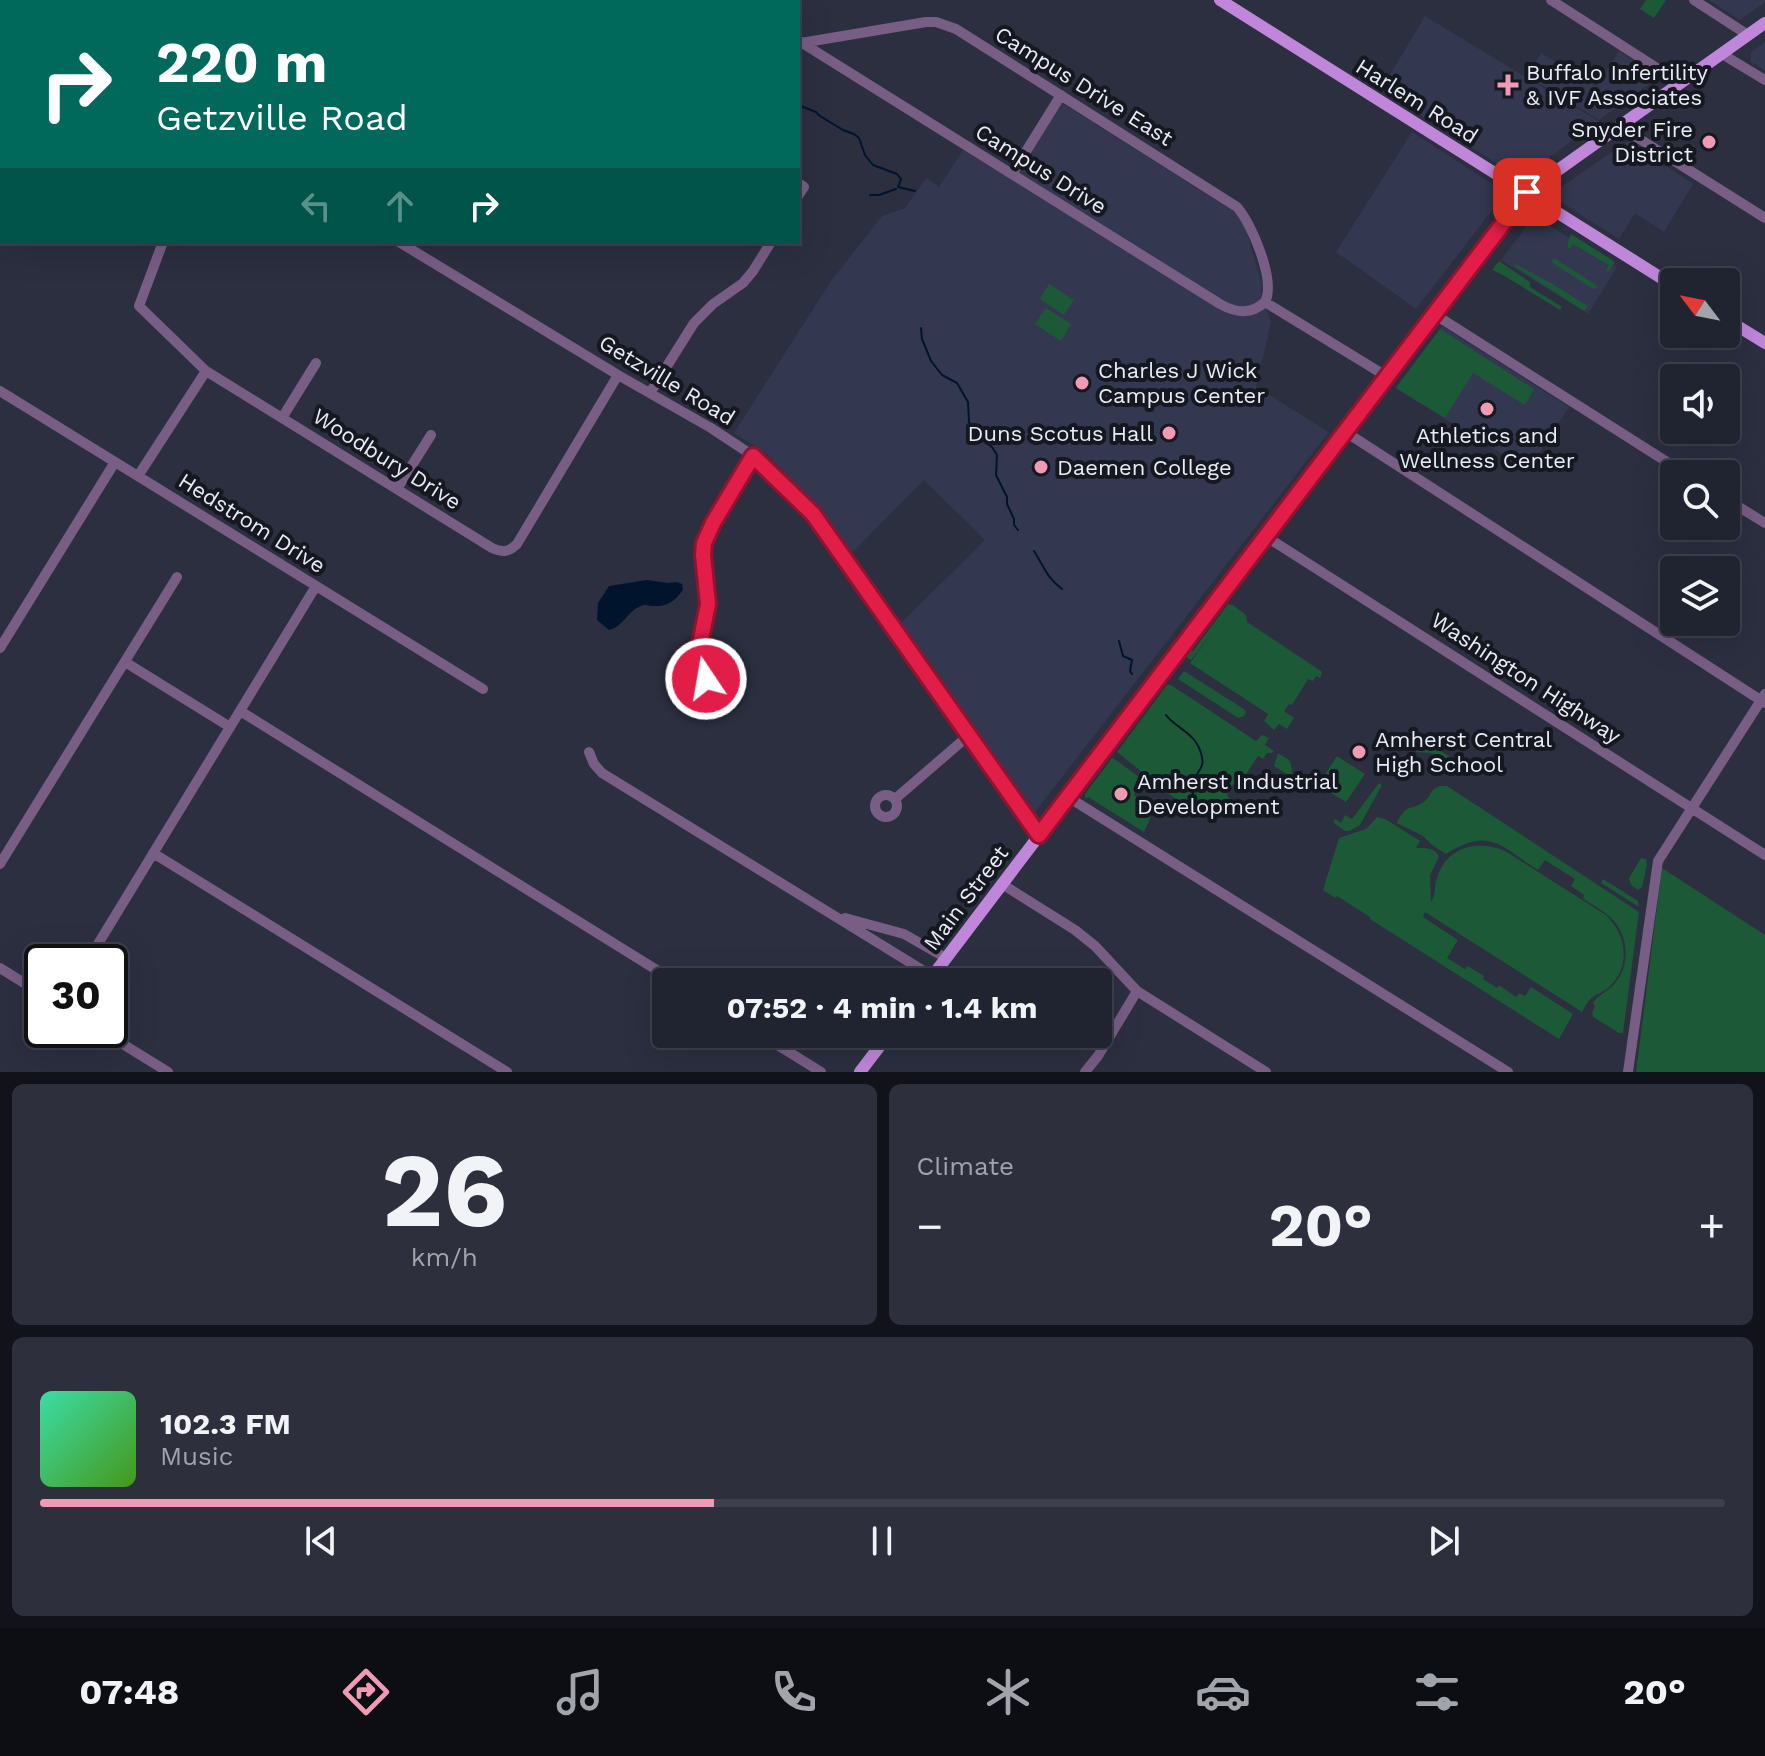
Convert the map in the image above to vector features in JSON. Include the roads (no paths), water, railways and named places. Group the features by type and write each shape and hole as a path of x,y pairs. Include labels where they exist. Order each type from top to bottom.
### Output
{"main road":[{"name":"Harlem Road","path":"1220,0 1660,277"},
{"name":"Main Street","path":"938,968 1527,192 1765,23"},
{"path":"1740,328 1765,343"},
{"path":"860,1072 878,1048"}],"street":[{"path":"1551,0 1680,83"},
{"path":"1694,0 1748,35"},
{"name":"Campus Drive East","path":"800,42 905,24 936,22 956,29 1237,207 1247,221 1265,268 1269,292 1265,302"},
{"name":"Campus Drive","path":"800,42 1227,308 1243,312 1265,302"},
{"path":"1722,54 1765,80"},
{"path":"1012,174 1061,95"},
{"path":"1619,126 1765,218"},
{"name":"Woodbury Drive","path":"162,244 139,306 206,371 501,552 517,544 618,375"},
{"name":"Getzville Road","path":"402,244 753,456 813,514 1039,835"},
{"path":"650,393 694,323 713,304 743,283 770,244"},
{"path":"1265,302 1386,376"},
{"path":"1434,314 1664,460"},
{"path":"282,418 316,363"},
{"path":"138,476 206,371"},
{"name":"Hedstrom Drive","path":"0,391 483,689"},
{"path":"1344,431 1764,699 1658,861 1628,1072"},
{"path":"397,489 431,435"},
{"path":"693,657 700,644 708,604 704,543 753,456"},
{"path":"0,648 115,462"},
{"path":"1740,508 1765,523"},
{"name":"Washington Highway","path":"1265,536 1765,855"},
{"path":"0,864 177,577"},
{"path":"98,944 316,586"},
{"path":"125,662 230,727"},
{"path":"240,711 653,968"},
{"path":"895,799 968,736"},
{"path":"589,752 602,773 913,968"},
{"path":"1068,797 1508,1072"},
{"path":"153,853 507,1072"},
{"path":"1002,884 1075,930 1095,946 1137,991 1266,1072"},
{"path":"828,912 911,937 946,958"},
{"path":"0,968 24,983"},
{"path":"1085,1072 1137,991"},
{"path":"128,1047 168,1072"},
{"path":"782,1048 821,1072"}],"waterway":[{"path":"800,106 854,134 873,165 897,174 901,179 898,187 915,191"},
{"path":"870,195 896,189"},
{"path":"921,328 931,361 942,375 957,383 968,402 969,422 997,455 996,475 1018,530"},
{"path":"1034,551 1049,576 1062,589"},
{"path":"1119,641 1123,656 1132,660 1132,674"},
{"path":"1166,715 1192,737 1201,752 1202,765 1195,779 1192,802"}],"place":[{"name":"Buffalo Infertility & IVF Associates","path":"1508,85"},
{"name":"Snyder Fire District","path":"1709,142"},
{"name":"Charles J Wick Campus Center","path":"1082,383"},
{"name":"Athletics and Wellness Center","path":"1487,409"},
{"name":"Duns Scotus Hall","path":"1169,433"},
{"name":"Daemen College","path":"1041,467"},
{"name":"Amherst Central High School","path":"1359,752"},
{"name":"Amherst Industrial Development","path":"1121,794"}]}
